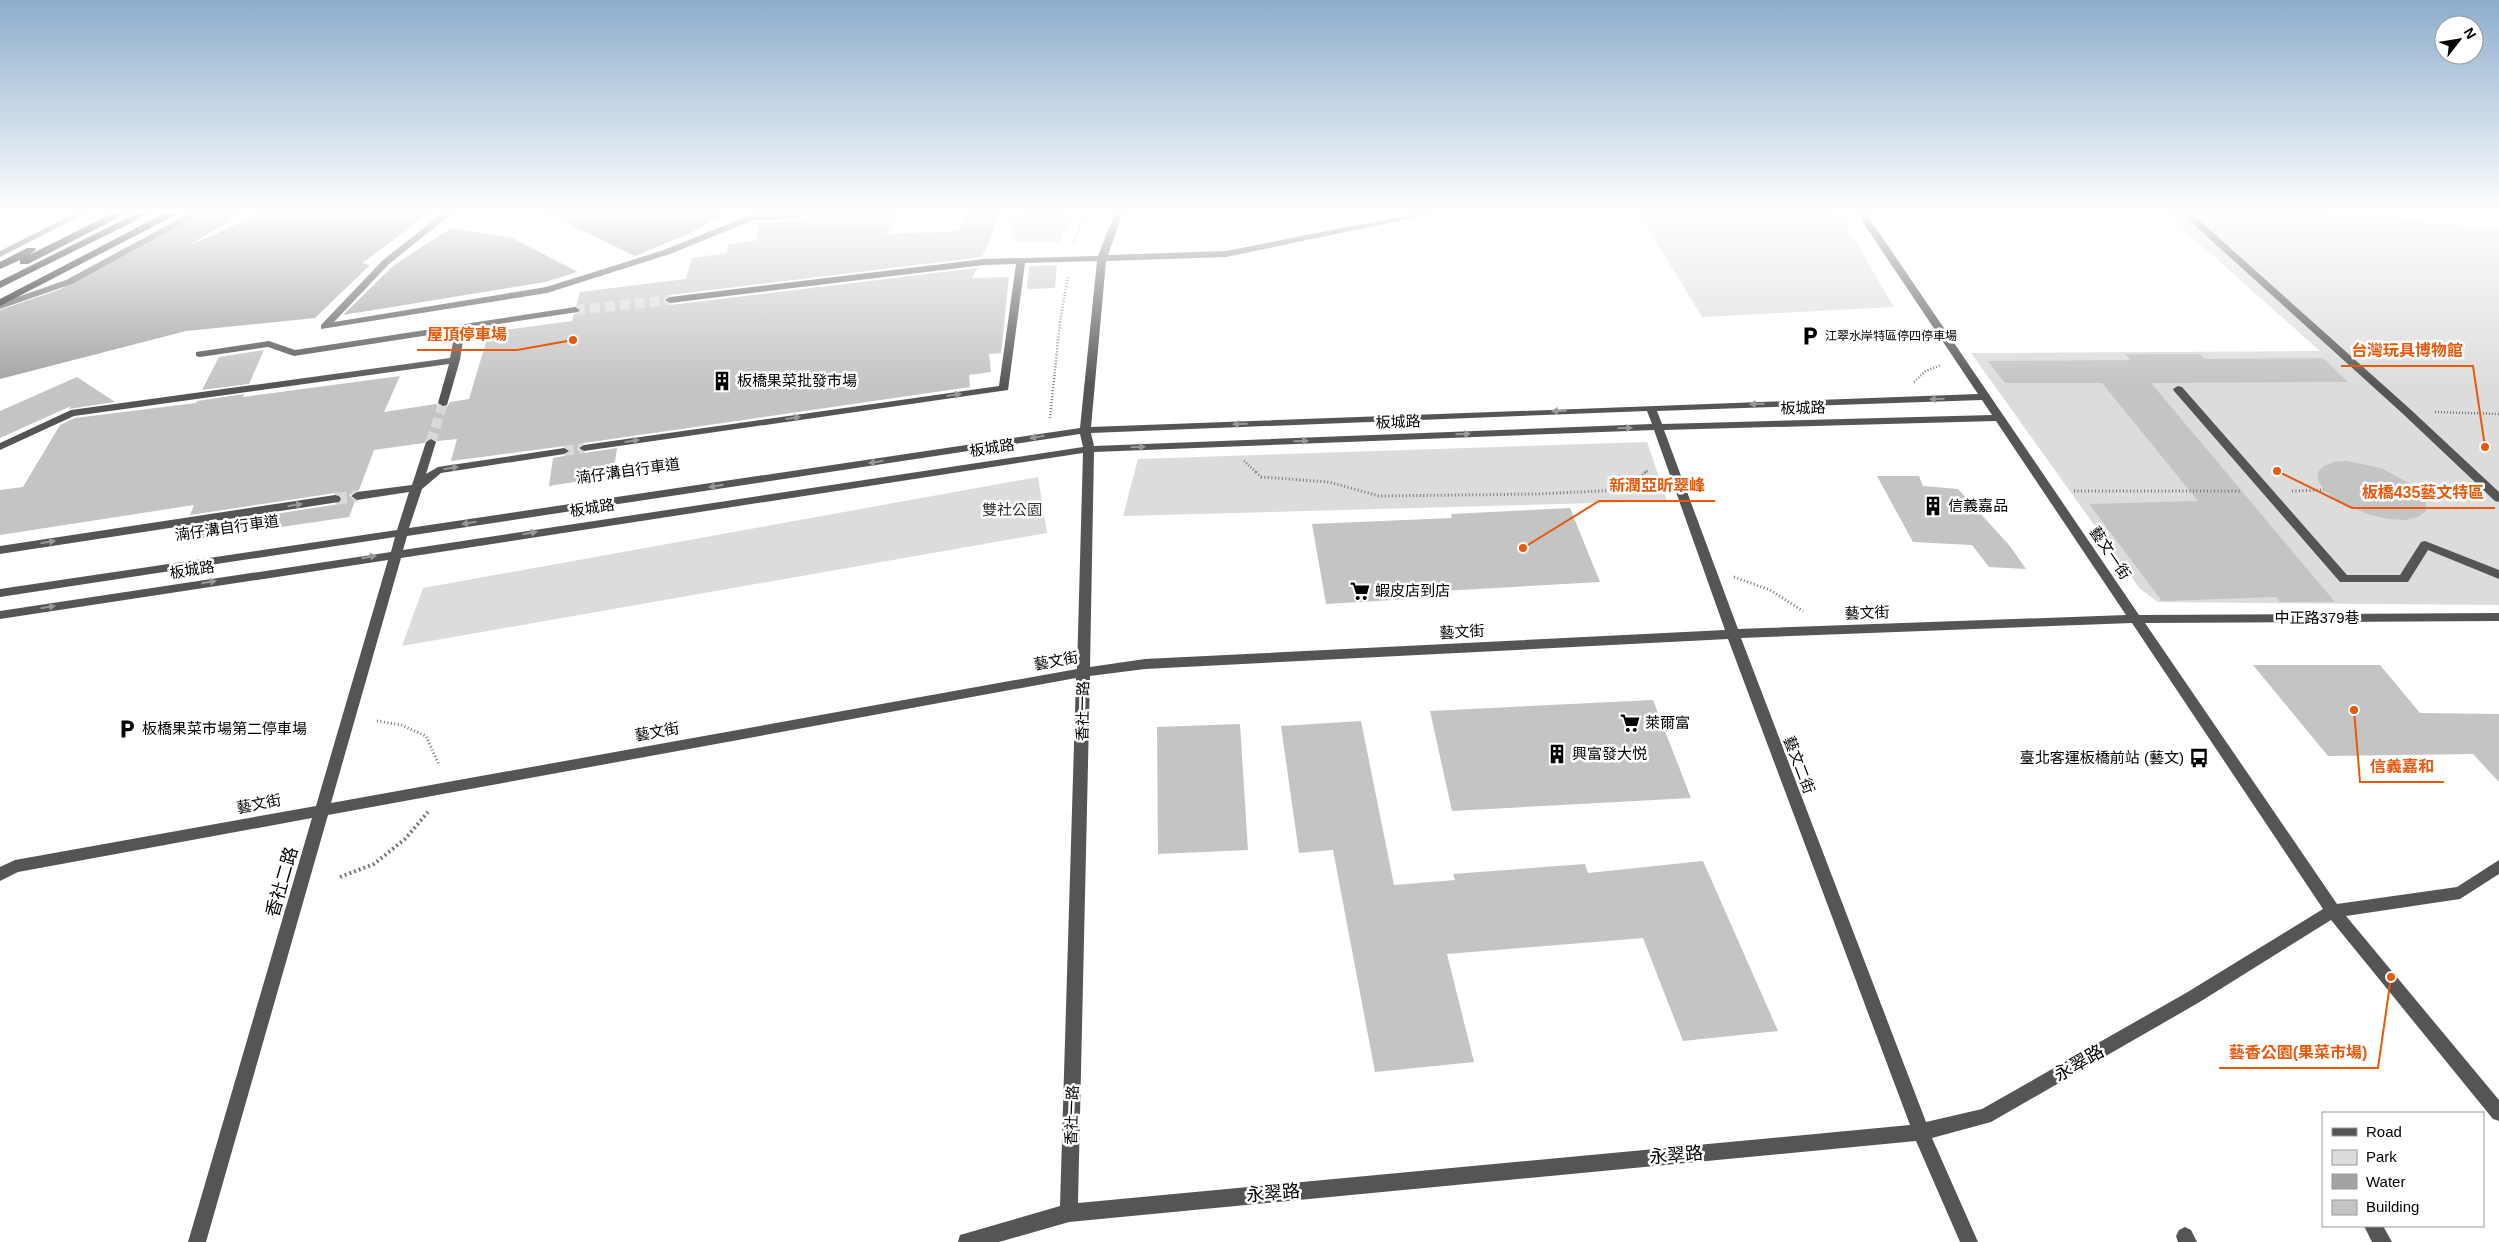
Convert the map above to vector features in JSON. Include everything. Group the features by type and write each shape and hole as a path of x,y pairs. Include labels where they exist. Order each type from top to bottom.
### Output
{"highway":[{"path":"0,285 30,270"},
{"path":"0,304 65,270"}],"street":[{"path":"0,304 69,282 91,270"},
{"path":"378,270 324,327 547,290 611,270"},
{"path":"670,300 918,270"},
{"path":"584,448 1004,388 1020,270"},
{"name":"香社一路","path":"1068,1213 1090,449 1085,430 1101,270"},
{"name":"藝文一街","path":"1899,270 2333,911"},
{"path":"2249,270 2406,411 2499,498"},
{"path":"200,354 269,344 294,353 575,310"},
{"path":"443,403 455,360 460,327"},
{"path":"0,447 71,413 455,360"},
{"path":"2178,389 2344,579 2404,578 2425,545 2499,575"},
{"name":"板城路","path":"0,593 1085,430 1985,397"},
{"name":"藝文二街","path":"1651,408 1732,634 1921,1132 1969,1242"},
{"name":"板城路","path":"0,615 396,553 1090,449 1659,426 1999,418"},
{"name":"香社二路","path":"197,1242 396,553 431,442"},
{"path":"357,496 416,488 438,470 564,451"},
{"path":"0,550 335,499"},
{"name":"中正路379巷","path":"2135,619 2499,617"},
{"name":"藝文街","path":"0,875 14,866 322,809 1084,672 1145,664 1732,634 2135,619"},
{"path":"2333,911 2460,893 2499,866"},
{"path":"2333,911 2496,1103"},
{"name":"永翠路","path":"967,1242 1068,1213 1921,1132 1985,1116 2192,998 2333,911"},
{"path":"2374,1227 2383,1242"}],"path":[{"path":"1044,420 1051,418 1060,322 1069,270"},
{"path":"1911,386 1926,371 1942,365"},
{"path":"2406,411 2499,414"},
{"path":"1240,458 1262,476 1329,482 1379,496 1537,494 1622,490 1649,470"},
{"path":"2074,491 2324,490"},
{"path":"1730,576 1750,580 1779,593 1806,613"},
{"path":"377,721 401,725 426,736 439,765"},
{"path":"340,877 374,864 405,838 432,807"}],"green space":[{"path":"1673,270 1872,270 1894,307 1702,317"},
{"path":"2229,270 2499,270 2499,605 2158,602 2140,589 1971,353 2320,351"},
{"path":"1647,442 1667,501 1123,516 1138,459"},
{"name":"雙社公園","path":"1038,477 1047,533 402,646 423,588"}],"water":[{"path":"125,270 365,270 315,318 186,331 0,379 0,312 12,306"},
{"path":"389,270 574,270 578,272 545,282 343,315"}],"building":[{"path":"689,270 876,270 670,295 663,301 670,305 961,270 976,270 972,278 1009,277 1001,353 989,354 991,372 969,375 970,387 584,443 578,446 578,450 584,453 617,448 613,476 549,486 553,458 564,456 571,452 565,446 451,461 457,439 438,441 430,437 424,443 374,450 359,490 349,495 355,501 349,517 178,542 185,528 339,504 343,498 335,493 190,515 194,505 0,535 0,490 23,487 60,425 75,418 196,403 197,401 244,394 243,397 400,376 384,412 436,404 442,408 447,407 450,402 469,399 489,332 572,321 574,314 582,310 576,306 580,292 686,279"},
{"path":"1029,270 1057,270 1055,288 1027,289"},
{"path":"264,350 249,384 202,390 219,357"},
{"path":"2125,354 2199,354 2205,359 2323,358 2348,382 2151,383 2335,602 2280,602 2276,597 2162,601 2089,504 2198,501 2102,383 2005,383 1988,361 2131,360"},
{"path":"77,377 115,402 69,409 71,406 0,438 0,411"},
{"path":"2347,461 2381,468 2411,484 2421,493 2426,503 2426,511 2418,517 2406,520 2389,519 2370,515 2336,500 2324,490 2318,480 2318,472 2324,466 2334,462"},
{"name":"信義嘉品","path":"1877,476 1919,476 1923,486 1958,489 2010,546 2026,569 1989,567 1972,545 1913,542"},
{"path":"1570,508 1600,582 1443,591 1444,597 1326,604 1312,524 1452,518 1451,514"},
{"path":"2253,665 2380,665 2420,713 2499,714 2499,782 2473,754 2328,756"},
{"name":"興富發大悦","path":"1653,700 1691,798 1452,811 1430,711"},
{"path":"1361,721 1394,885 1455,880 1453,874 1585,864 1588,873 1703,861 1778,1031 1683,1041 1643,938 1447,954 1474,1062 1375,1072 1333,850 1299,853 1281,726"},
{"path":"1240,724 1248,850 1158,854 1157,727"}],"waterway":[{"path":"0,323 75,297 121,270"}],"tunnel":[{"path":"575,310 670,300"},
{"path":"431,442 443,403"},
{"path":"564,451 584,448"},
{"path":"335,499 357,496"}],"place":[{"name":"江翠水岸特區停四停車場","path":"1810,336"},
{"name":"屋頂停車場","path":"573,340"},
{"name":"板橋果菜批發市場","path":"722,381"},
{"name":"台灣玩具博物館","path":"2485,447"},
{"name":"板橋435藝文特區","path":"2277,471"},
{"name":"信義嘉品","path":"1933,506"},
{"name":"新潤亞昕翠峰","path":"1523,548"},
{"name":"蝦皮店到店","path":"1360,591"},
{"name":"信義嘉和","path":"2354,710"},
{"name":"萊爾富","path":"1630,723"},
{"name":"板橋果菜市場第二停車場","path":"127,729"},
{"name":"興富發大悦","path":"1557,754"},
{"name":"臺北客運板橋前站 (藝文)","path":"2199,758"},
{"name":"藝香公園(果菜市場)","path":"2391,977"}]}
